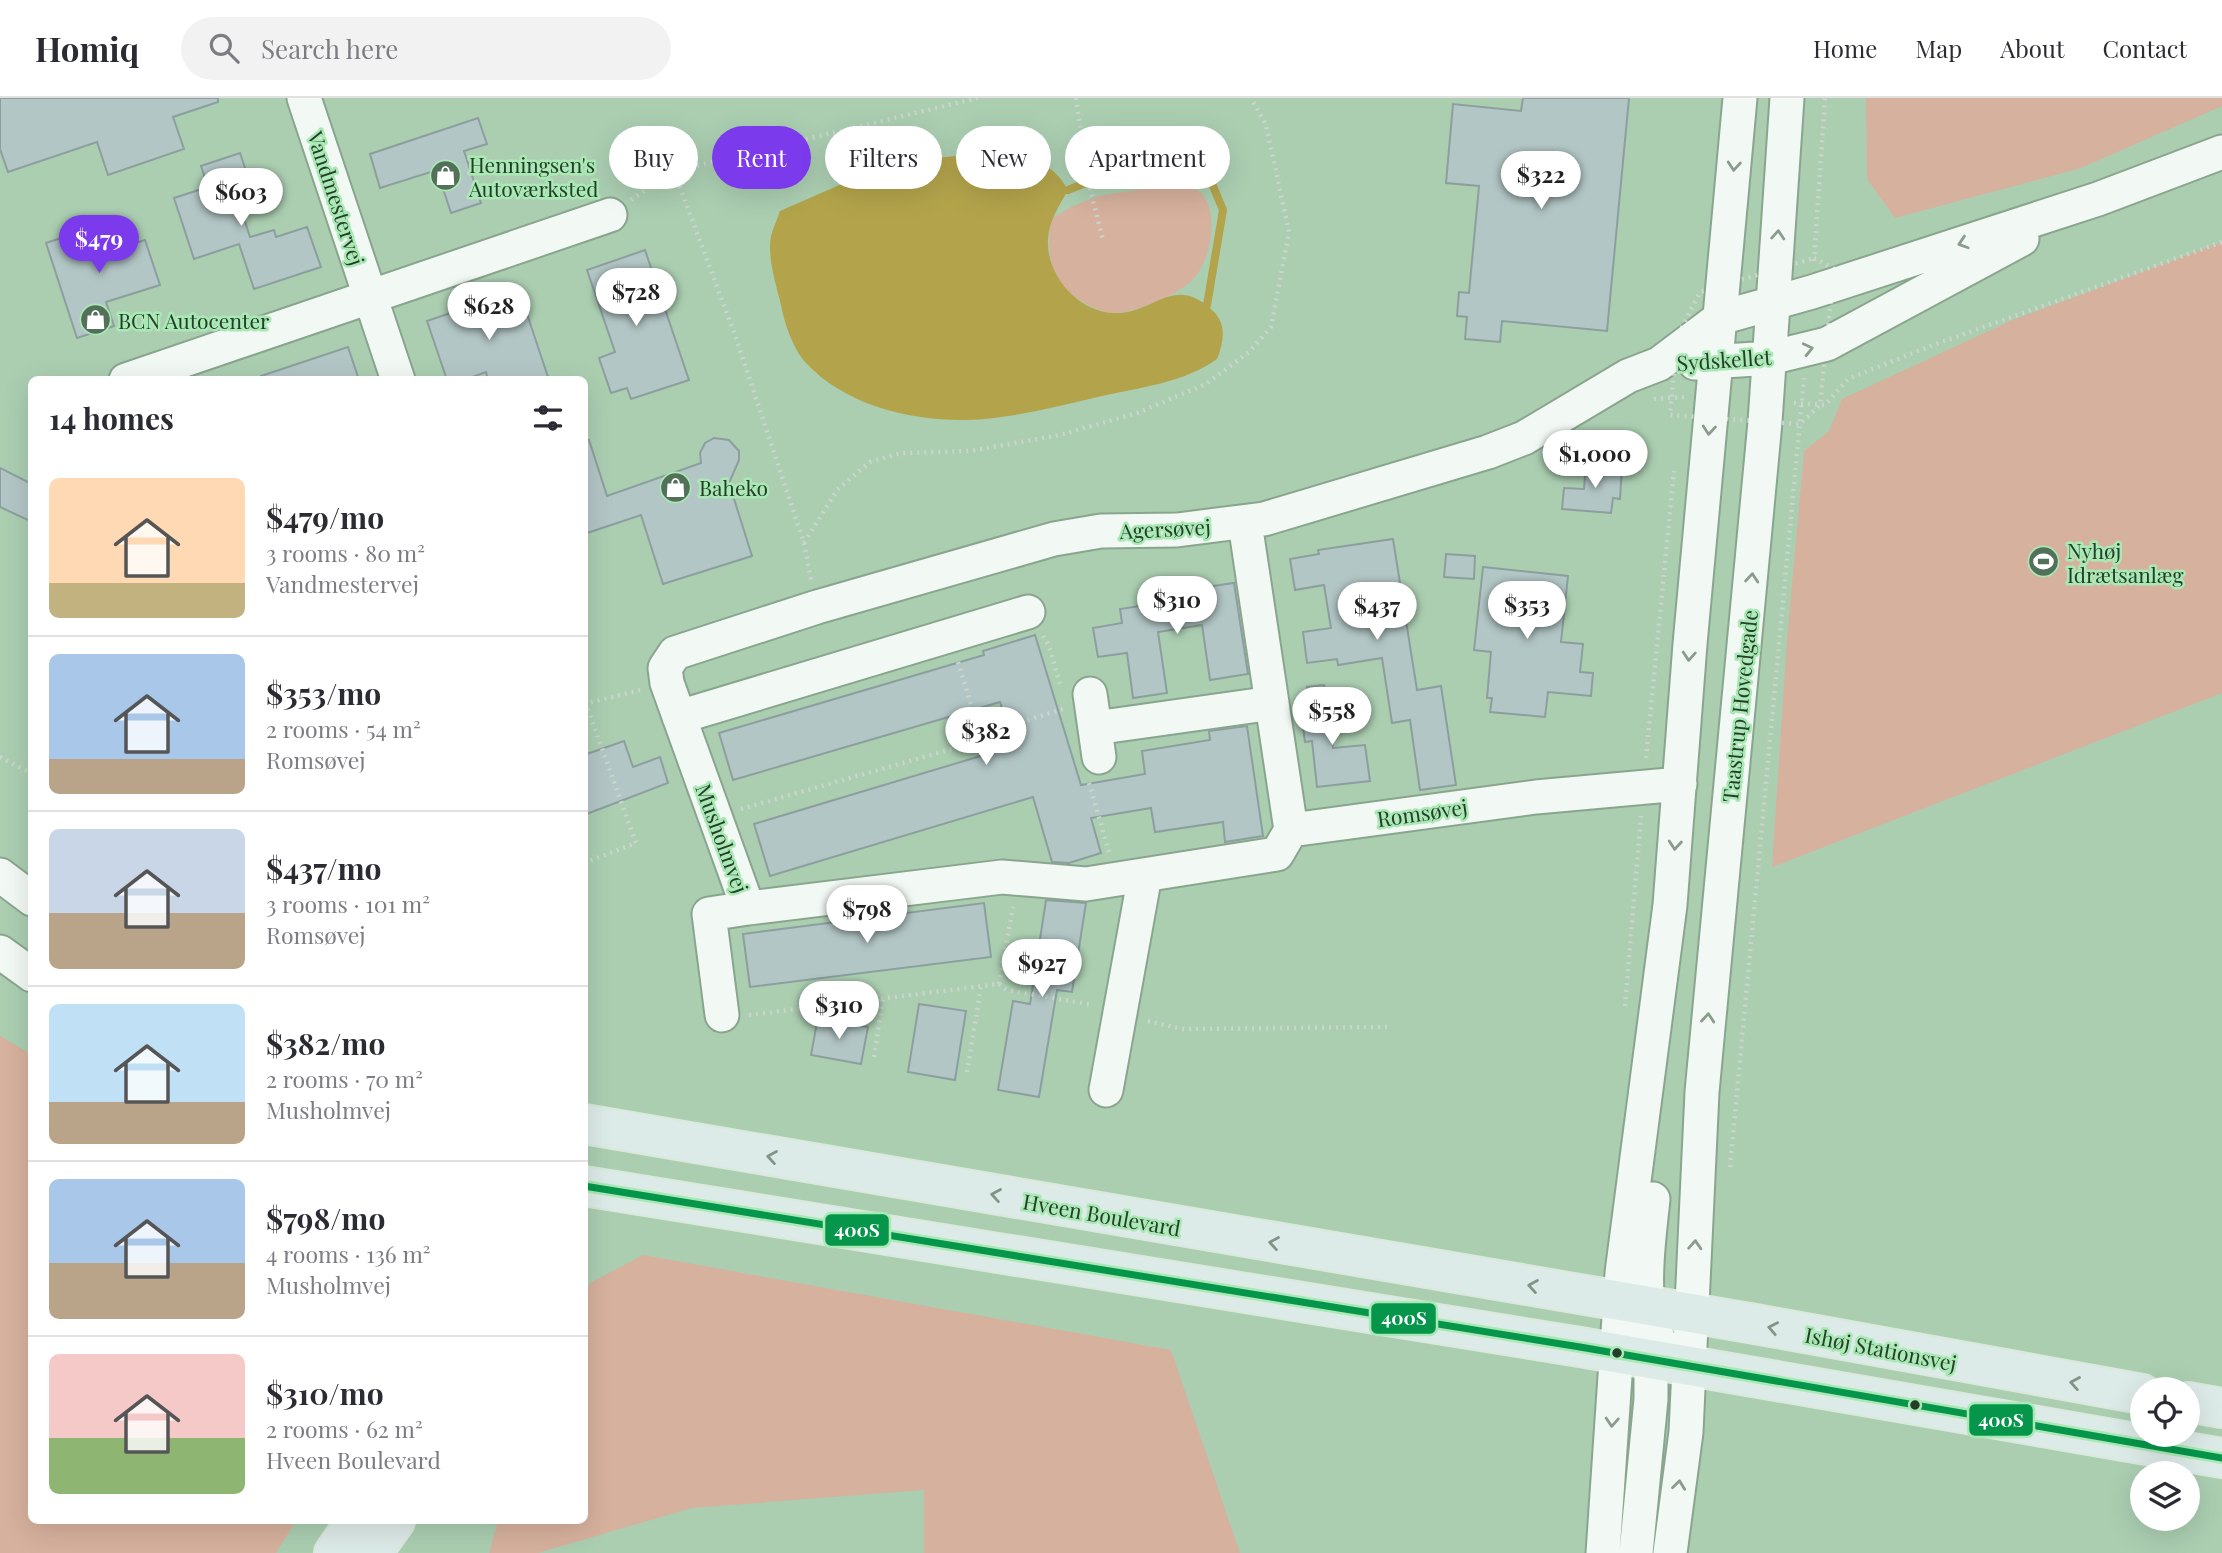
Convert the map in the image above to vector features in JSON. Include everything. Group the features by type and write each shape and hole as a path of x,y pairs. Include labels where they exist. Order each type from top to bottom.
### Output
{"main road":[{"name":"Hveen Boulevard","path":"588,1130 1635,1304"},
{"path":"588,1187 1689,1366 2222,1458"},
{"name":"Ishøj Stationsvej","path":"1635,1304 2130,1392"},
{"path":"2200,1404 2222,1408"},
{"path":"334,1553 354,1524"},
{"path":"372,1553 393,1524"}],"street":[{"name":"Vandmestervej","path":"304,98 397,376"},
{"path":"1603,1553 1634,1357 1635,1304 1647,1276 1670,967 1670,905 1740,98"},
{"name":"Taastrup Hovedgade","path":"1670,1553 1686,1432 1703,1079 1748,620 1770,358 1787,98"},
{"name":"Sydskellet","path":"1659,364 1720,318 1812,292 2098,198 2222,152"},
{"name":"Sydskellet","path":"1659,364 1770,358 1817,346 2098,198"},
{"path":"137,376 610,215"},
{"name":"Agersøvej","path":"665,668 675,653 817,607 1054,539 1101,531 1177,530 1245,523 1488,452 1524,438 1628,376 1659,364"},
{"path":"1245,523 1291,830"},
{"path":"679,717 1028,612"},
{"name":"Musholmvej","path":"665,668 667,683 748,908 1002,877 1086,884 1277,854 1291,830"},
{"path":"1079,701 1087,743 1272,703"},
{"name":"Romsøvej","path":"1291,830 1536,797 1680,784"},
{"path":"0,875 28,896"},
{"path":"1106,1090 1121,1010 1130,877"},
{"path":"722,1015 709,914 748,908"},
{"path":"0,951 28,972"},
{"path":"1635,1304 1670,1354 1689,1366"},
{"path":"1634,1357 1651,1399 1636,1553"}],"path":[{"path":"698,165 808,136 920,114 978,98"},
{"path":"1076,98 1088,181 1104,240"},
{"path":"804,543 837,490 870,462 901,453 970,452 1060,435 1137,413 1206,384 1249,352 1271,327 1289,232 1266,125 1251,98"},
{"path":"1812,292 1825,98"},
{"path":"610,215 648,189"},
{"path":"681,189 736,338 804,543 817,607"},
{"path":"1800,424 1820,405 1817,346"},
{"path":"1730,1175 1800,424 1817,346"},
{"path":"1670,415 1683,417"},
{"path":"1028,612 1079,701 1108,848 1130,877"},
{"path":"950,636 980,735"},
{"path":"715,817 973,743 980,735 1079,701"},
{"path":"588,710 636,843 588,861"},
{"path":"0,757 28,772"},
{"path":"999,984 1018,878"},
{"path":"722,1015 741,1016 999,984 1007,990 1121,1010 1155,1025 1182,1029 1387,1027"},
{"path":"967,1072 981,986"},
{"path":"874,1057 883,998"}],"shaded area":[{"path":"1866,98 2222,98 2222,106 2081,168 1895,218 1867,179"},
{"path":"956,156 956,189 1051,189 1051,170 1053,171 1068,190 1050,226 1049,252 1052,265 1066,289 1087,306 1113,313 1127,312 1174,295 1186,295 1198,300 1217,315 1222,327 1217,359 1177,379 1146,387 1017,415 966,420 923,417 880,408 859,400 822,378 797,350 782,312 770,253 771,236 780,211 830,189 942,189 942,157"},
{"path":"1142,189 1196,189 1200,192 1210,211 1211,235 1201,269 1195,277 1169,296 1123,312 1101,311 1070,293 1053,268 1049,239 1051,219 1098,196"},
{"name":"Nyhøj Idrætsanlæg","path":"2222,242 2222,693 1772,867 1787,640 1804,451 1829,431 1842,399 2010,321"},
{"path":"0,1036 28,1052 28,1524 294,1524 276,1553 0,1553"},
{"path":"643,1255 1171,1350 1240,1553 924,1553 924,1490 692,1508 538,1553 489,1553 497,1524 588,1524 590,1283"}],"building":[{"path":"0,98 218,98 218,102 173,117 184,149 108,175 97,142 8,172 0,149"},
{"path":"1523,98 1629,98 1607,331 1502,321 1500,342 1465,339 1467,317 1457,316 1459,292 1469,293 1479,186 1446,183 1453,104 1521,111"},
{"path":"478,118 487,144 464,151 481,203 451,213 437,170 380,188 370,154"},
{"path":"240,153 249,180 233,185 250,237 274,230 276,237 307,227 321,267 254,289 239,244 194,259 174,198 208,187 201,166"},
{"path":"110,222 119,248 145,240 160,285 106,302 114,326 77,338 46,243"},
{"path":"645,250 689,380 631,399 627,388 611,393 599,358 615,352 587,270"},
{"path":"519,290 548,376 487,376 486,372 475,376 446,376 427,321"},
{"path":"348,347 358,376 261,376"},
{"path":"714,438 729,440 739,451 739,460 729,483 752,556 663,584 641,515 588,533 588,440 607,496 701,463 700,453 705,443"},
{"path":"1586,463 1622,466 1620,499 1613,498 1611,513 1562,509 1564,488 1584,489"},
{"path":"0,468 28,482 28,520 0,507"},
{"path":"1393,539 1417,690 1441,686 1456,785 1420,790 1410,720 1392,723 1382,658 1338,665 1337,659 1307,663 1303,632 1331,628 1324,585 1295,590 1290,559 1319,554 1318,550"},
{"path":"1446,554 1475,556 1474,579 1444,577"},
{"path":"1483,567 1568,576 1561,642 1583,644 1580,672 1593,673 1591,696 1548,692 1545,717 1490,712 1492,698 1487,698 1491,652 1474,650"},
{"path":"1234,583 1248,674 1210,680 1202,625 1158,632 1167,693 1133,698 1127,653 1098,657 1093,628 1122,623 1120,609 1180,600 1179,591"},
{"path":"1035,635 1081,785 1145,774 1142,751 1210,740 1209,731 1247,726 1263,836 1225,842 1223,822 1155,832 1151,808 1091,818 1101,853 1069,863 1052,862 1033,797 770,876 754,824 1014,746 1000,702 733,780 719,733 984,655 983,651"},
{"path":"1324,685 1333,748 1365,745 1370,781 1317,787 1312,741 1305,742 1302,720 1310,719 1307,687"},
{"path":"624,741 633,767 660,757 668,783 588,813 588,754"},
{"path":"1046,900 1086,903 1072,992 1057,990 1039,1097 998,1090 1013,1001 1030,1004"},
{"path":"984,903 991,957 750,987 743,934"},
{"path":"919,1004 966,1011 955,1080 908,1072"},
{"path":"818,1017 868,1027 861,1064 811,1055"}],"waterway":[{"path":"1068,190 1118,170 1163,159 1203,162 1223,210 1207,305"}],"transit line":[{"name":"400S","path":"588,1187 1580,1347 2222,1458"}],"place":[{"name":"Henningsen's Autoværksted","path":"446,176"},
{"name":"BCN Autocenter","path":"95,320"},
{"name":"Baheko","path":"676,487"},
{"name":"Nyhøj Idrætsanlæg","path":"2044,562"}]}
